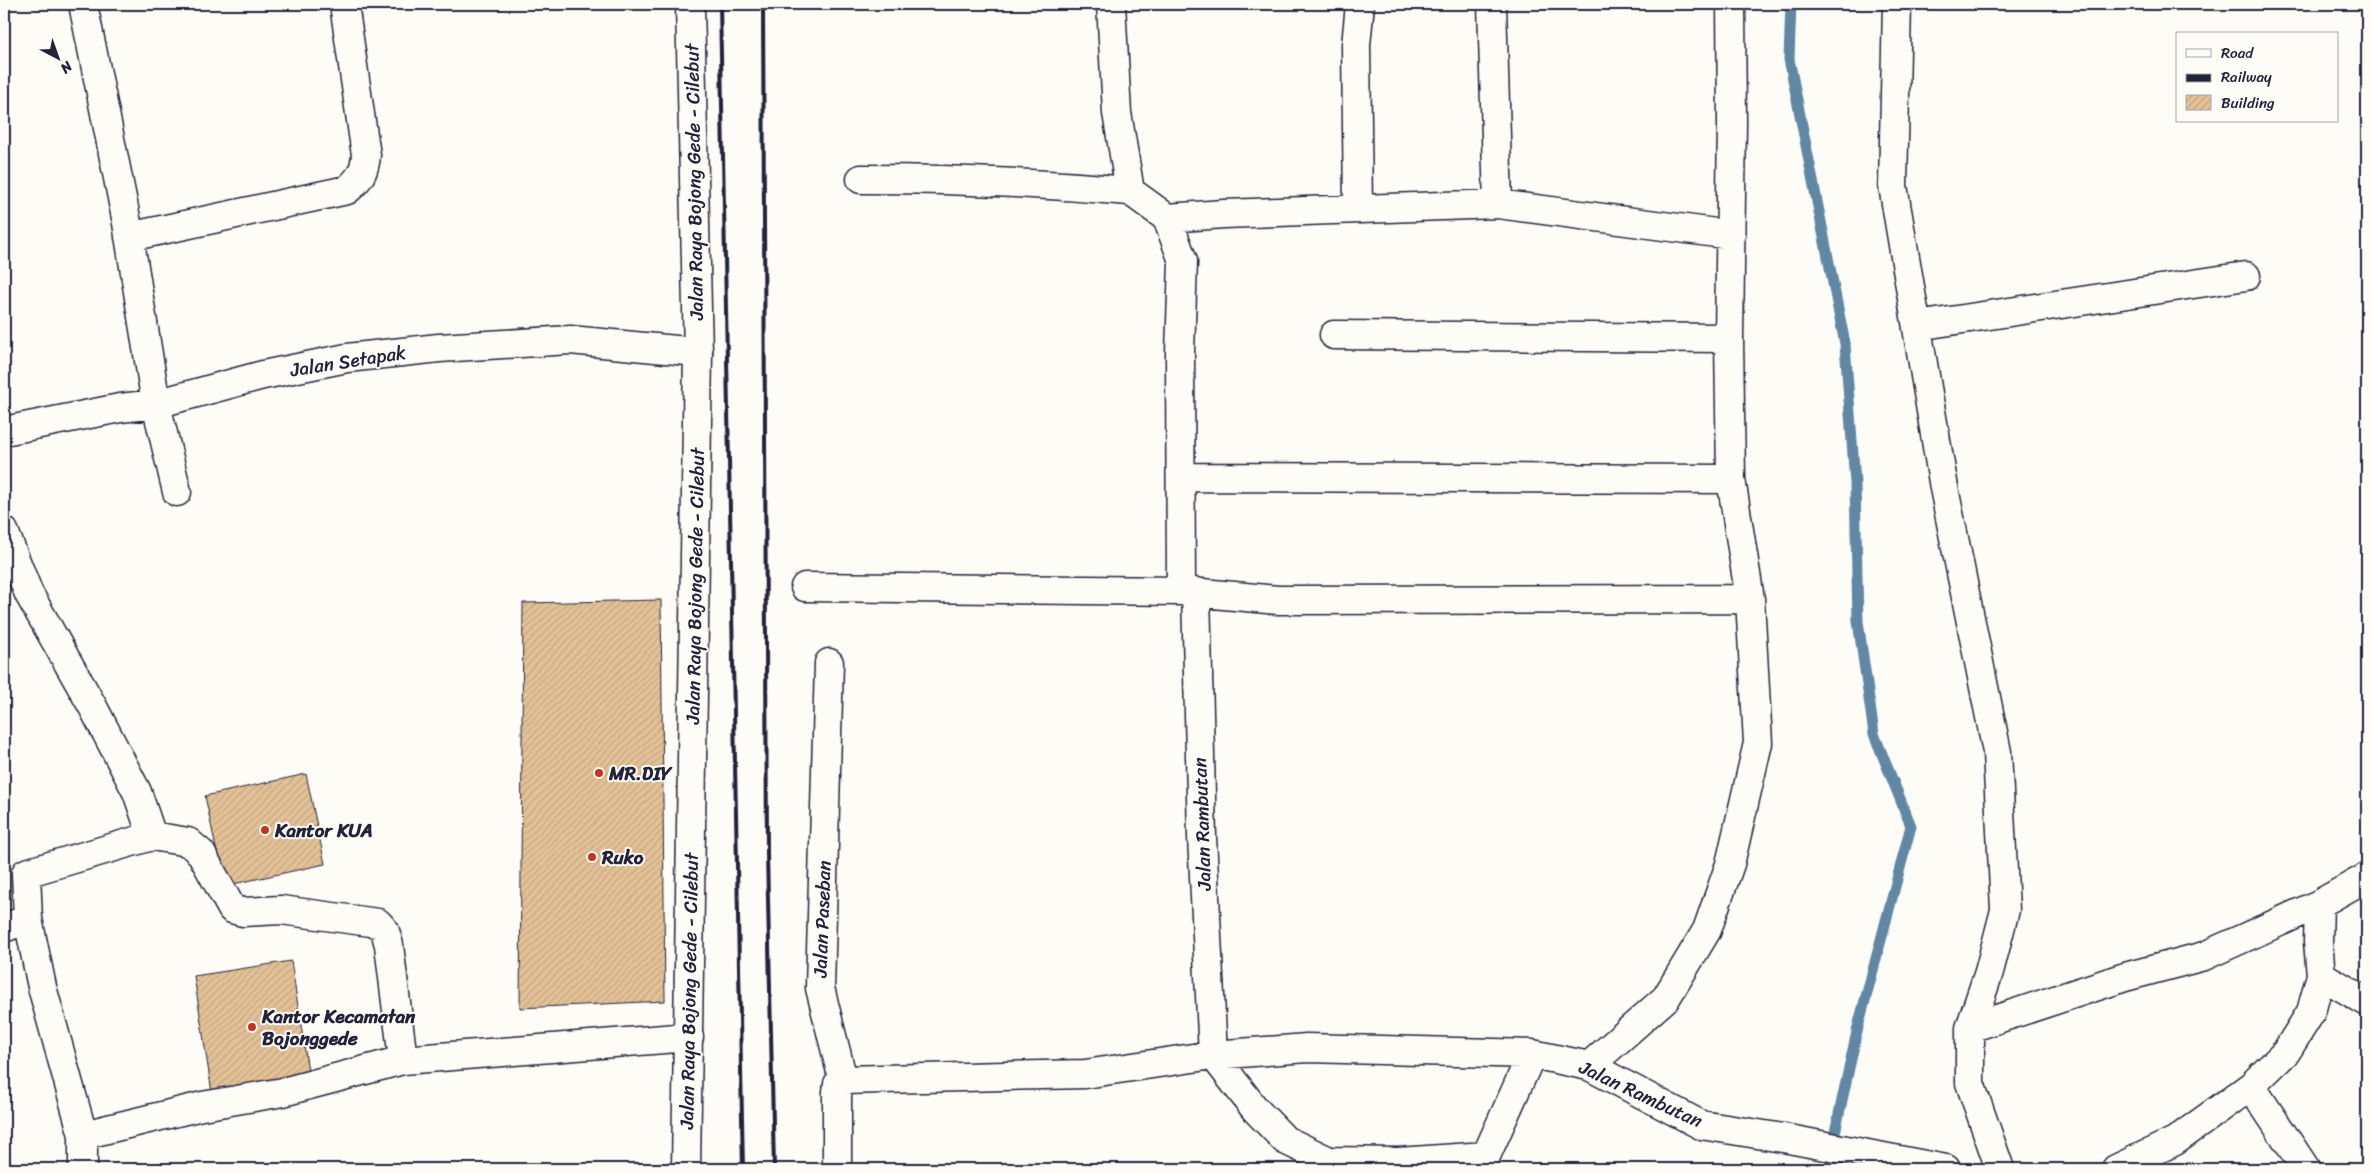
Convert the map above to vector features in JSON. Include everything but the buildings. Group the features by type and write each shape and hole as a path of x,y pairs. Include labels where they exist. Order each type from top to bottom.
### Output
{"street":[{"path":"83,4 129,236 156,404 177,492"},
{"path":"129,236 347,190 356,183 362,174 366,155 344,4"},
{"name":"Jalan Raya Bojong Gede - Cilebut","path":"686,1169 698,352 690,4"},
{"path":"1111,4 1117,113 1130,191"},
{"path":"1358,209 1356,45 1360,4"},
{"path":"1492,4 1498,204"},
{"path":"1589,1066 1666,998 1707,930 1730,864 1758,743 1750,599 1731,479 1729,338 1731,4"},
{"path":"1897,4 1893,186 1944,488 1997,752 2005,910 1989,972 1970,1028 1970,1083 2000,1169"},
{"path":"861,179 931,179 1049,184 1130,191 1168,218 1224,214 1498,204 1731,235"},
{"name":"Jalan Rambutan","path":"1168,218 1183,261 1180,353 1182,477 1212,1055"},
{"path":"1917,326 2246,276"},
{"path":"1334,336 1729,338"},
{"name":"Jalan Setapak","path":"4,431 120,408 156,404 264,375 347,358 439,348 570,340 698,352"},
{"path":"1182,477 1731,479"},
{"path":"4,531 29,594 93,707 137,792 152,836"},
{"path":"805,587 1188,592 1278,600 1750,599"},
{"name":"Jalan Paseban","path":"829,663 820,988 843,1080 838,1084 837,1092 837,1169"},
{"path":"83,1169 83,1135 42,987 16,924 26,873 152,836 188,842 201,853 232,910 243,912 281,910 378,924 384,931 389,944 403,1060"},
{"path":"1970,1028 2125,977 2204,956 2319,904 2367,877"},
{"path":"2116,1169 2175,1141 2251,1086 2286,1052 2311,1012 2321,975 2318,942 2319,904"},
{"path":"2321,975 2367,1002"},
{"path":"83,1135 202,1106 283,1092 403,1060 689,1037"},
{"name":"Jalan Rambutan","path":"843,1080 1086,1074 1212,1055 1308,1048 1532,1054 1589,1066 1701,1125 1790,1139 1946,1169"},
{"path":"1212,1055 1254,1109 1284,1140 1329,1161 1484,1163 1532,1054"},
{"path":"2251,1086 2306,1169"}],"waterway":[{"path":"1791,4 1789,59 1845,344 1855,483 1858,621 1874,734 1911,826 1858,1027 1827,1169"}],"railway":[{"path":"720,4 743,1169"},
{"path":"763,4 767,854 774,1169"}],"place":[{"name":"MR.DIY","path":"599,773"},
{"name":"Kantor KUA","path":"265,830"},
{"name":"Ruko","path":"592,857"},
{"name":"Kantor Kecamatan Bojonggede","path":"252,1027"}]}
